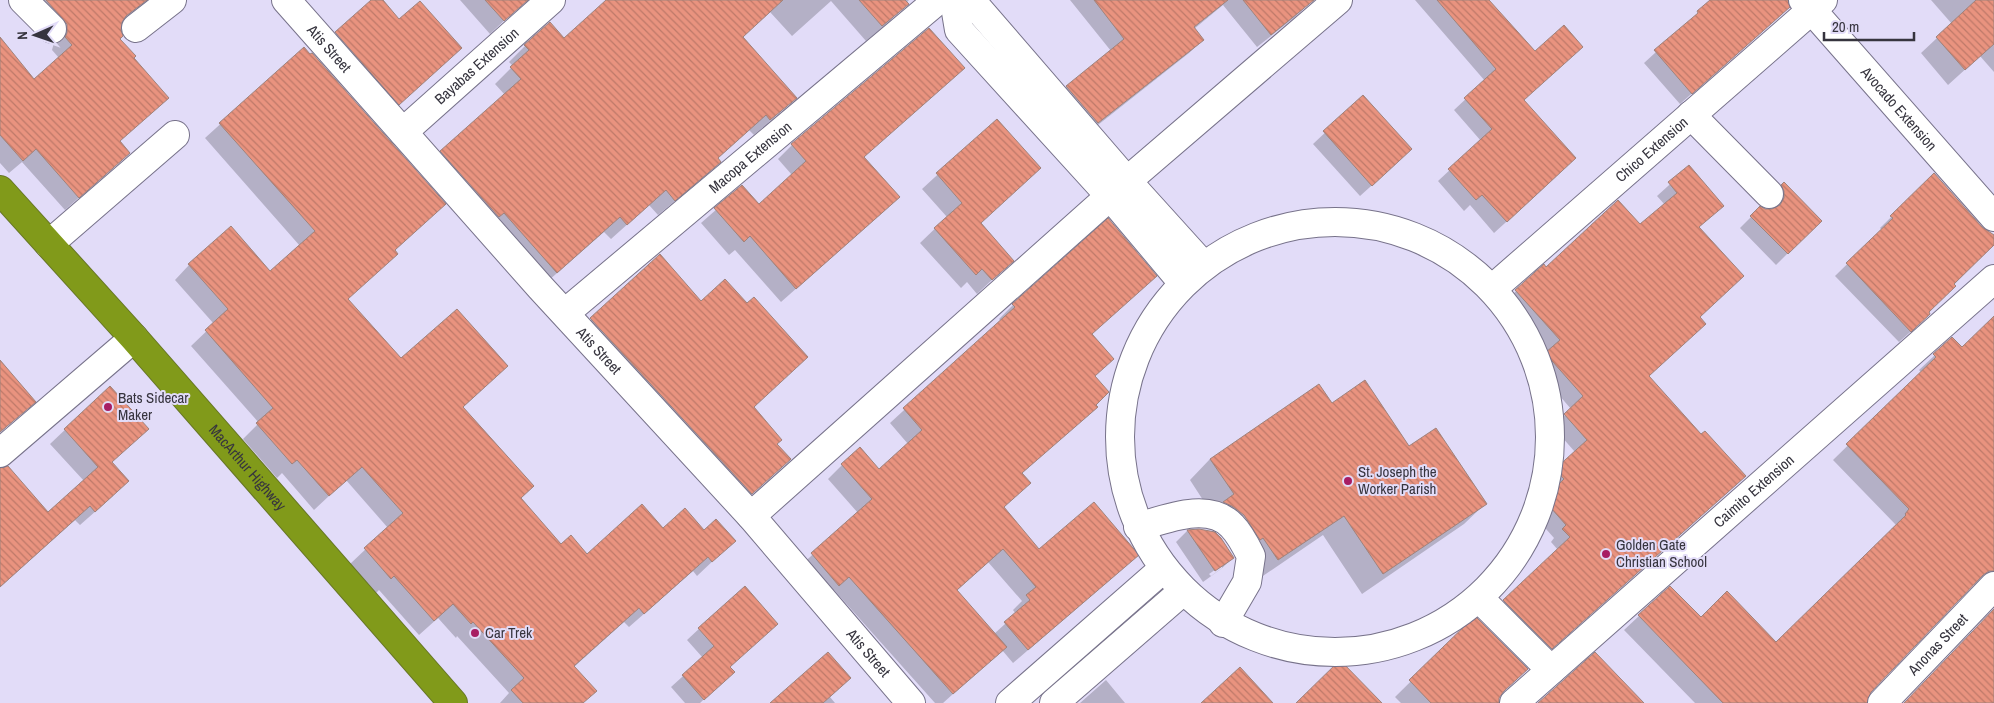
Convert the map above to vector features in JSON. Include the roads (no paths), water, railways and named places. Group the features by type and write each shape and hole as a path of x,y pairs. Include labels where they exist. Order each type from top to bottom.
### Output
{"highway":[{"name":"MacArthur Highway","path":"0,190 134,338 453,703"}],"street":[{"path":"23,0 52,29"},
{"path":"136,28 172,0"},
{"name":"Atis Street","path":"286,0 565,313 750,516 911,703"},
{"name":"Bayabas Extension","path":"403,132 551,0"},
{"name":"Macopa Extension","path":"565,313 938,0"},
{"path":"954,0 959,30 1118,189 1193,274"},
{"path":"968,0 981,12 1118,189"},
{"path":"750,516 1118,189 1338,0"},
{"name":"Chico Extension","path":"1492,289 1691,115 1813,3"},
{"name":"Avocado Extension","path":"1813,3 1994,217"},
{"path":"1691,115 1769,194"},
{"path":"49,244 175,135"},
{"path":"1320,221 1384,226 1443,249 1492,289 1531,346 1549,412 1546,481 1522,545 1479,598 1421,636 1355,653 1287,648 1223,623 1183,591 1163,568 1138,526 1121,463 1123,398 1144,336 1193,274 1258,234 1320,221"},
{"name":"Caimito Extension","path":"1514,703 1994,279"},
{"path":"0,453 134,338"},
{"path":"1138,526 1193,512 1220,517 1232,525 1251,556 1247,582 1223,623"},
{"path":"1010,703 1163,568"},
{"name":"Anonas Street","path":"1882,703 1994,586"},
{"path":"1054,703 1183,591"},
{"path":"1479,598 1551,670"}],"place":[{"name":"Bats Sidecar Maker","path":"108,407"},
{"name":"St. Joseph the Worker Parish","path":"1348,481"},
{"name":"Golden Gate Christian School","path":"1606,554"},
{"name":"Car Trek","path":"475,633"}]}
